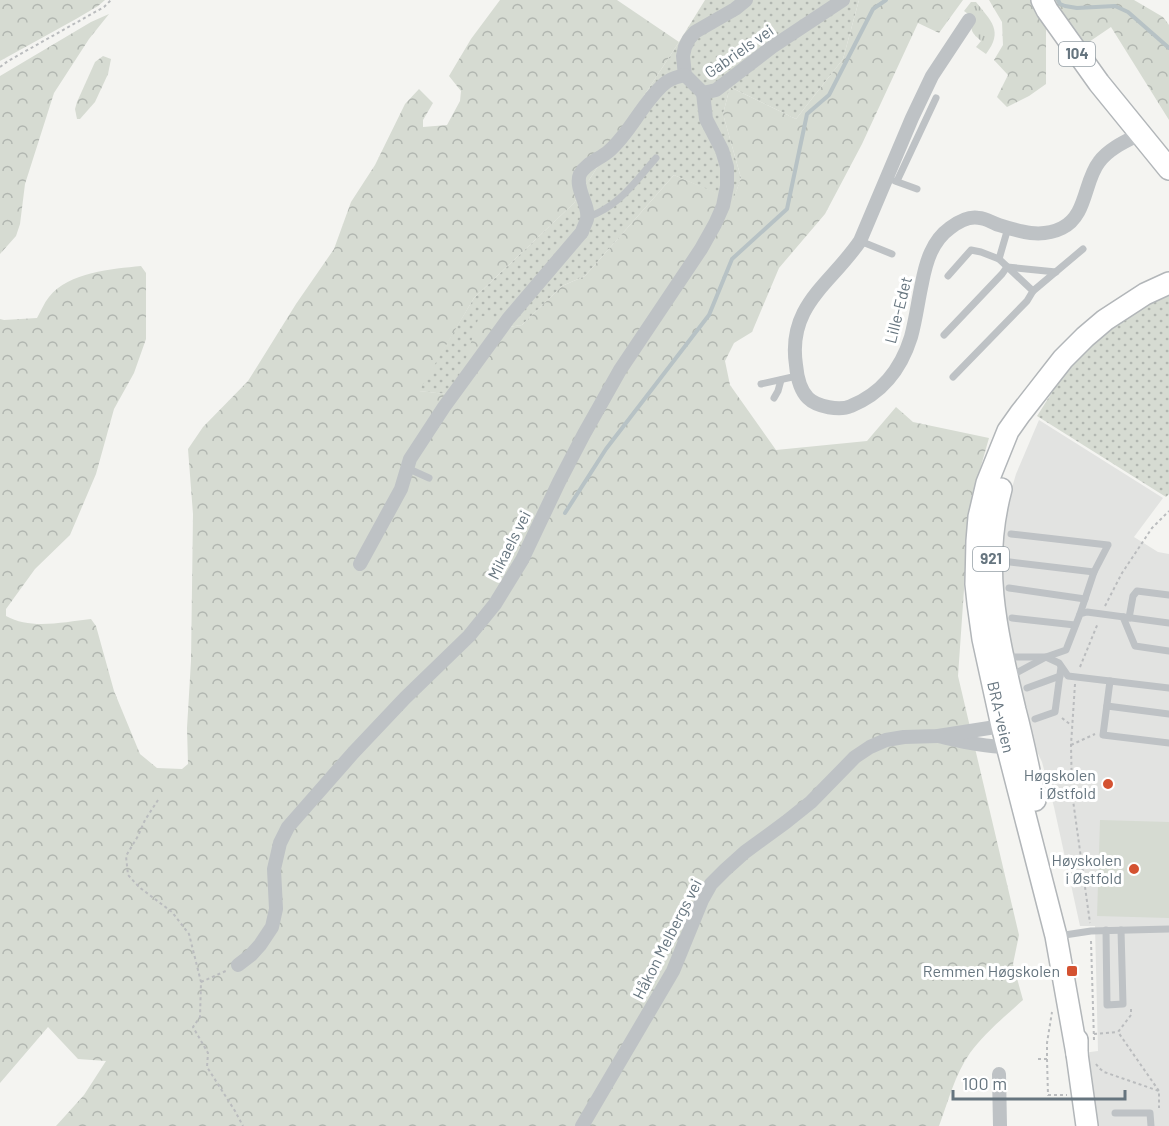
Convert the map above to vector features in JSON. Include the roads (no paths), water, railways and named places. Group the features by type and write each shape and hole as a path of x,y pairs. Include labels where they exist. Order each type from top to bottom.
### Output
{"main road":[{"name":"104","path":"1042,0 1078,55 1169,169"},
{"name":"BRA-veien","path":"1087,1126 1089,1052 1072,991 1060,935 1055,876 1000,667 991,591 995,511 1013,451 1039,390 1051,374 1073,348 1105,320 1145,294 1169,282"}],"street":[{"name":"Gabriels vei","path":"746,0 695,32 685,47 683,56 685,75 703,93 716,90 772,47 843,0"},
{"name":"Lille-Edet","path":"969,20 932,76 892,180 860,241 850,256 813,296 800,318 794,353 797,376 809,399 823,406 846,409 866,400 885,385 900,364 911,336 926,266 934,244 948,229 962,220 979,218 1029,234 1040,234 1063,228 1075,217 1098,163 1126,140 1140,134"},
{"path":"360,564 401,489 414,453 475,362 532,289 582,232 588,218 579,182 580,175 587,165 609,151 647,102 666,82 685,75"},
{"name":"Mikaels vei","path":"238,965 260,945 272,927 276,909 274,869 284,834 353,753 469,636 495,604 522,560 564,472 620,370 701,249 715,224 725,197 727,167 722,150 705,119 703,93"},
{"path":"938,736 1017,731"},
{"path":"938,736 967,742 1017,731"},
{"name":"Håkon Melbergs vei","path":"582,1126 673,971 695,916 711,884 744,852 811,802 855,757 870,747 886,740 904,737 938,736"},
{"path":"999,1074 1000,1126"}],"lane":[{"path":"909,140 936,98"},
{"path":"588,218 603,212 619,201 656,158"},
{"path":"892,180 917,189"},
{"path":"999,259 1008,228"},
{"path":"860,241 892,254"},
{"path":"953,376 1027,301 1033,291 1083,249"},
{"path":"948,276 971,250 999,259 1033,291"},
{"path":"1007,267 1056,272"},
{"path":"944,335 1007,267"},
{"path":"761,384 797,376"},
{"path":"774,398 781,380"},
{"path":"407,468 429,478"},
{"path":"1000,667 1066,650 1094,572 1108,545 1011,534"},
{"path":"1010,562 1094,572"},
{"path":"1009,588 1085,599"},
{"path":"1169,595 1137,591 1126,617 1135,646 1169,651"},
{"path":"1080,614 1087,612 1169,623"},
{"path":"1012,618 1075,625"},
{"path":"1000,667 1018,672 1046,657"},
{"path":"1046,657 1059,663 1068,676 1169,688"},
{"path":"1017,731 1055,712 1061,667"},
{"path":"1027,688 1060,676"},
{"path":"1110,681 1103,735 1169,742"},
{"path":"1107,706 1169,714"},
{"path":"1060,935 1106,930 1169,929"},
{"path":"1106,930 1107,1005 1122,1004 1121,930"},
{"path":"1115,1113 1150,1113 1151,1126"}],"waterway":[{"path":"565,513 606,449 709,315 732,259 787,209 807,114 829,95 873,9 886,0"},
{"path":"1058,0 1060,4 1077,8 1115,6 1128,12 1169,48"}],"place":[{"name":"Høgskolen i Østfold","path":"1108,784"},
{"name":"Høyskolen i Østfold","path":"1134,869"},
{"name":"Remmen Høgskolen","path":"1072,971"}]}
